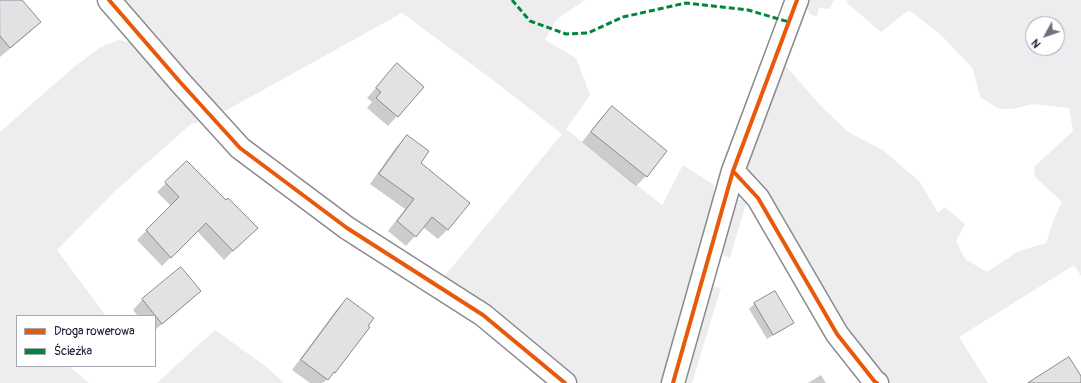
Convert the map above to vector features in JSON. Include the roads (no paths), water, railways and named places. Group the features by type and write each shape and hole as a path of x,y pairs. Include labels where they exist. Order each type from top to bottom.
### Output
{"street":[{"path":"109,0 240,148 347,228 483,316 565,383"},
{"path":"673,383 733,171 797,0"},
{"path":"733,171 758,198 837,334 875,382 878,383"}]}
